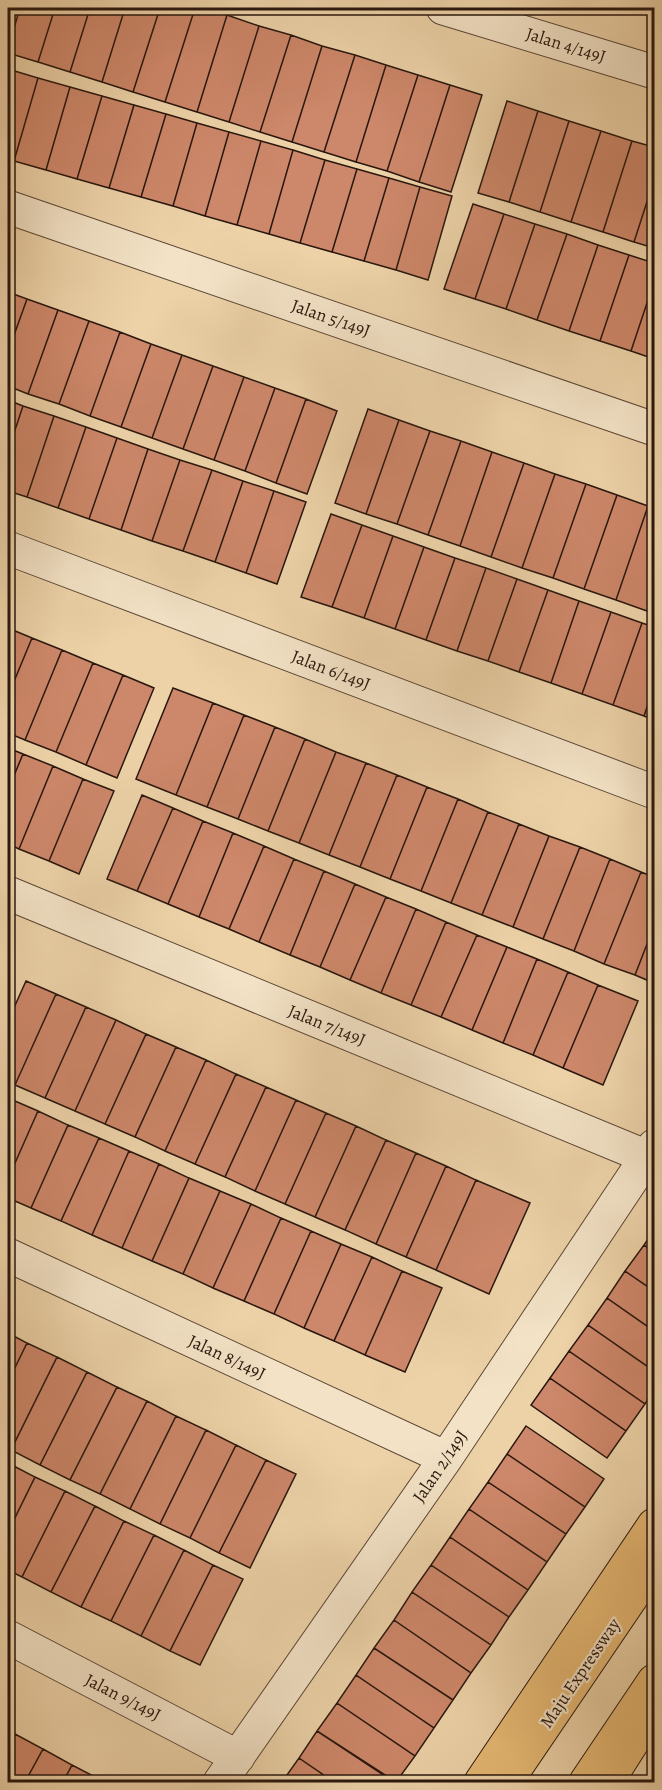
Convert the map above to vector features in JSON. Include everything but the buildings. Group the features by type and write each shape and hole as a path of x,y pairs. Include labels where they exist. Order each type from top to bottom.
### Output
{"main road":[{"path":"481,1782 654,1525"},
{"name":"Maju Expressway","path":"506,1782 654,1564"},
{"path":"586,1782 654,1681"},
{"path":"607,1782 654,1708"}],"street":[{"name":"Jalan 4/149J","path":"442,8 654,72"},
{"name":"Jalan 5/149J","path":"8,207 654,429"},
{"name":"Jalan 6/149J","path":"8,548 654,792"},
{"name":"Jalan 7/149J","path":"8,893 650,1151"},
{"name":"Jalan 2/149J","path":"229,1770 446,1458 650,1151"},
{"name":"Jalan 8/149J","path":"8,1255 446,1458"},
{"name":"Jalan 9/149J","path":"8,1637 229,1770"}]}
